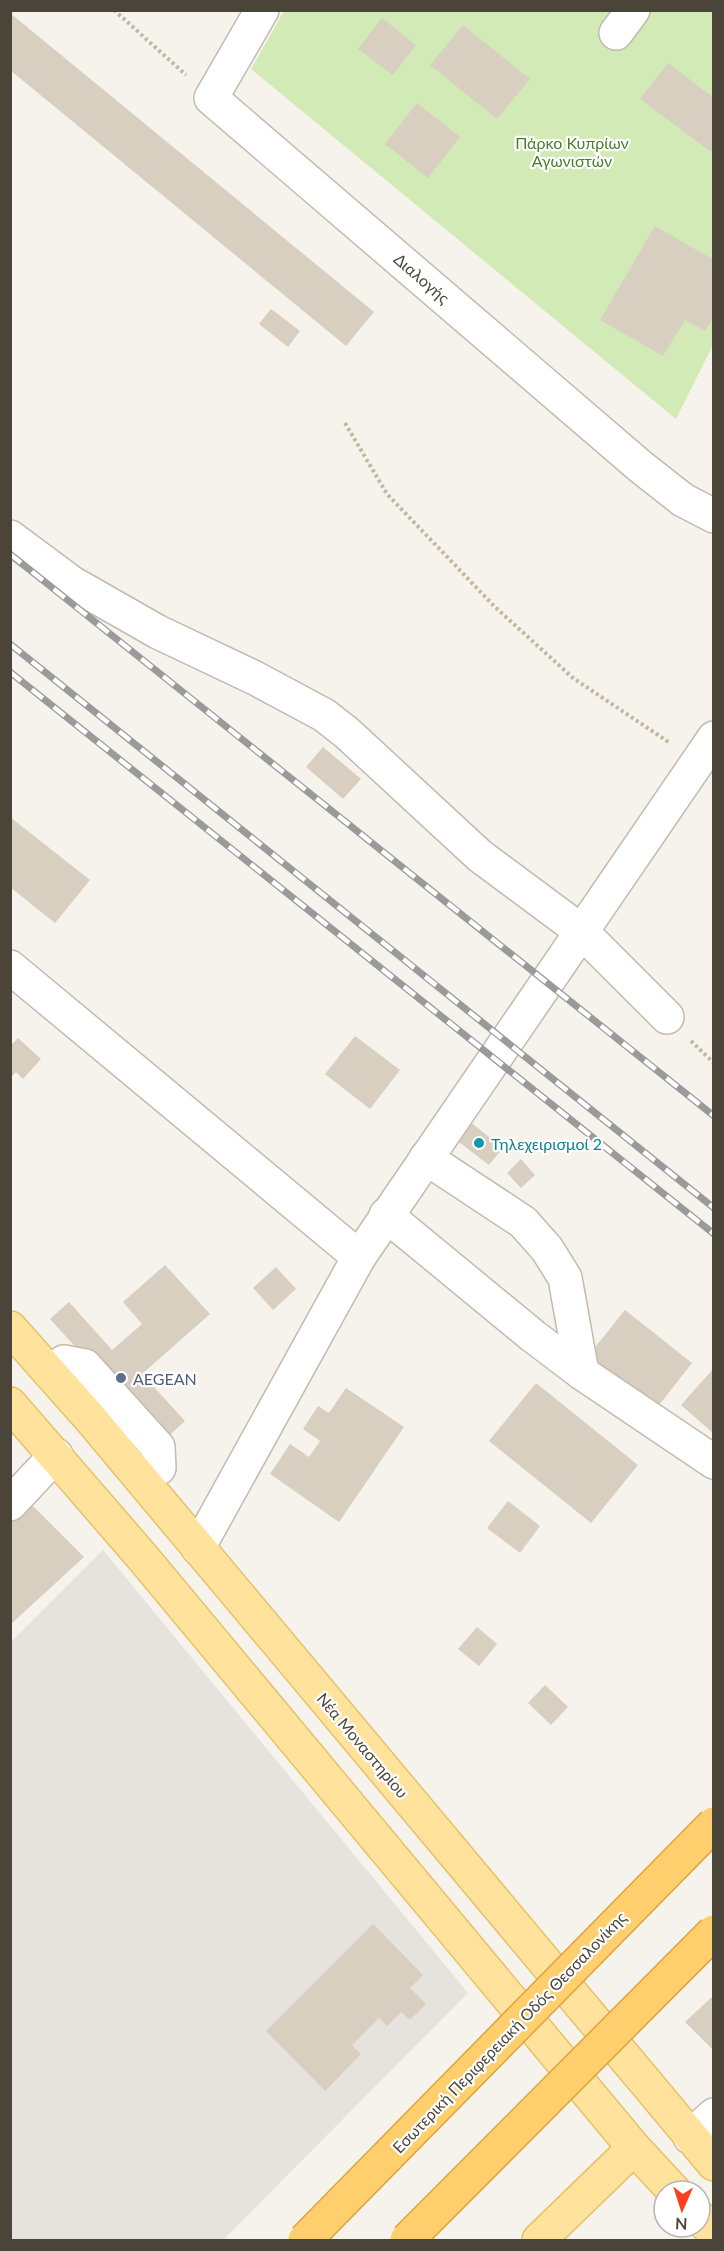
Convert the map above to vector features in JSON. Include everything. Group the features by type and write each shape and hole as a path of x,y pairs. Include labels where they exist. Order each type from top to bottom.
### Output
{"highway":[{"name":"Εσωτερική Περιφερειακή Οδός Θεσσαλονίκης","path":"305,2241 714,1824"},
{"path":"407,2241 714,1932"}],"main road":[{"name":"Νέα Μοναστηρίου","path":"10,1328 90,1418 714,2164"},
{"path":"10,1404 56,1455 634,2148 663,2179"},
{"path":"539,2241 634,2148"}],"street":[{"path":"212,98 262,10"},
{"name":"Διαλογής","path":"212,98 641,467 683,500 714,516"},
{"path":"10,537 72,583 158,632 255,678 324,715 347,733 480,856 581,931 667,1017"},
{"path":"198,1548 359,1257 706,750"},
{"path":"10,967 359,1257"},
{"path":"426,1158 523,1222 547,1249 565,1278 582,1373"},
{"path":"386,1215 533,1336 582,1373 714,1462"},
{"path":"64,1362 85,1366 158,1447 159,1468"},
{"path":"10,1504 56,1455"},
{"path":"690,2137 714,2115"}],"path":[{"path":"114,10 212,98"},
{"path":"345,423 387,494 495,606 573,678 706,750"},
{"path":"708,1058 714,1063"}],"shaded area":[{"path":"103,1550 468,1993 223,2240 11,2240 10,1643"}],"green space":[{"name":"Πάρκο Κυπρίων Αγωνιστών","path":"284,11 713,11 713,345 676,419 251,69"}],"building":[{"path":"10,13 374,312 346,346 10,70"},
{"path":"382,18 416,45 393,75 358,49"},
{"path":"463,25 530,79 497,119 430,65"},
{"path":"668,63 714,98 714,154 640,99"},
{"path":"417,103 460,137 428,178 385,144"},
{"path":"655,226 714,260 714,317 705,331 685,320 663,356 600,320"},
{"path":"271,309 300,331 288,347 259,324"},
{"path":"323,747 361,779 343,799 306,767"},
{"path":"10,817 90,880 55,923 10,887"},
{"path":"355,1036 400,1070 370,1109 325,1074"},
{"path":"18,1038 41,1059 23,1079 16,1072 10,1078 10,1046"},
{"name":"Τηλεχειρισμοί 2","path":"469,1121 503,1148 489,1165 455,1139"},
{"path":"521,1159 535,1175 521,1188 507,1173"},
{"path":"165,1265 210,1314 142,1374 185,1421 162,1442 50,1319 69,1302 112,1350 142,1324 123,1302"},
{"path":"276,1267 296,1289 273,1310 253,1288"},
{"path":"625,1310 692,1363 656,1409 588,1356"},
{"path":"714,1368 714,1434 681,1405"},
{"path":"536,1383 638,1465 591,1523 489,1441"},
{"path":"346,1388 404,1427 339,1522 270,1474 290,1444 309,1457 320,1441 303,1429 318,1406 329,1413"},
{"path":"508,1501 540,1526 520,1553 487,1528"},
{"path":"29,1502 84,1557 10,1625 10,1522"},
{"path":"477,1627 497,1644 479,1666 458,1649"},
{"path":"545,1685 568,1707 551,1725 528,1703"},
{"path":"373,1924 423,1975 410,1988 426,2004 410,2020 401,2012 387,2026 379,2018 352,2045 361,2054 325,2091 266,2031"},
{"path":"714,1995 714,2051 685,2022"}],"railway":[{"path":"10,554 714,1116"},
{"path":"10,644 714,1208"},
{"path":"10,672 714,1234"}],"place":[{"name":"Τηλεχειρισμοί 2","path":"479,1143"},
{"name":"AEGEAN","path":"121,1378"}]}
